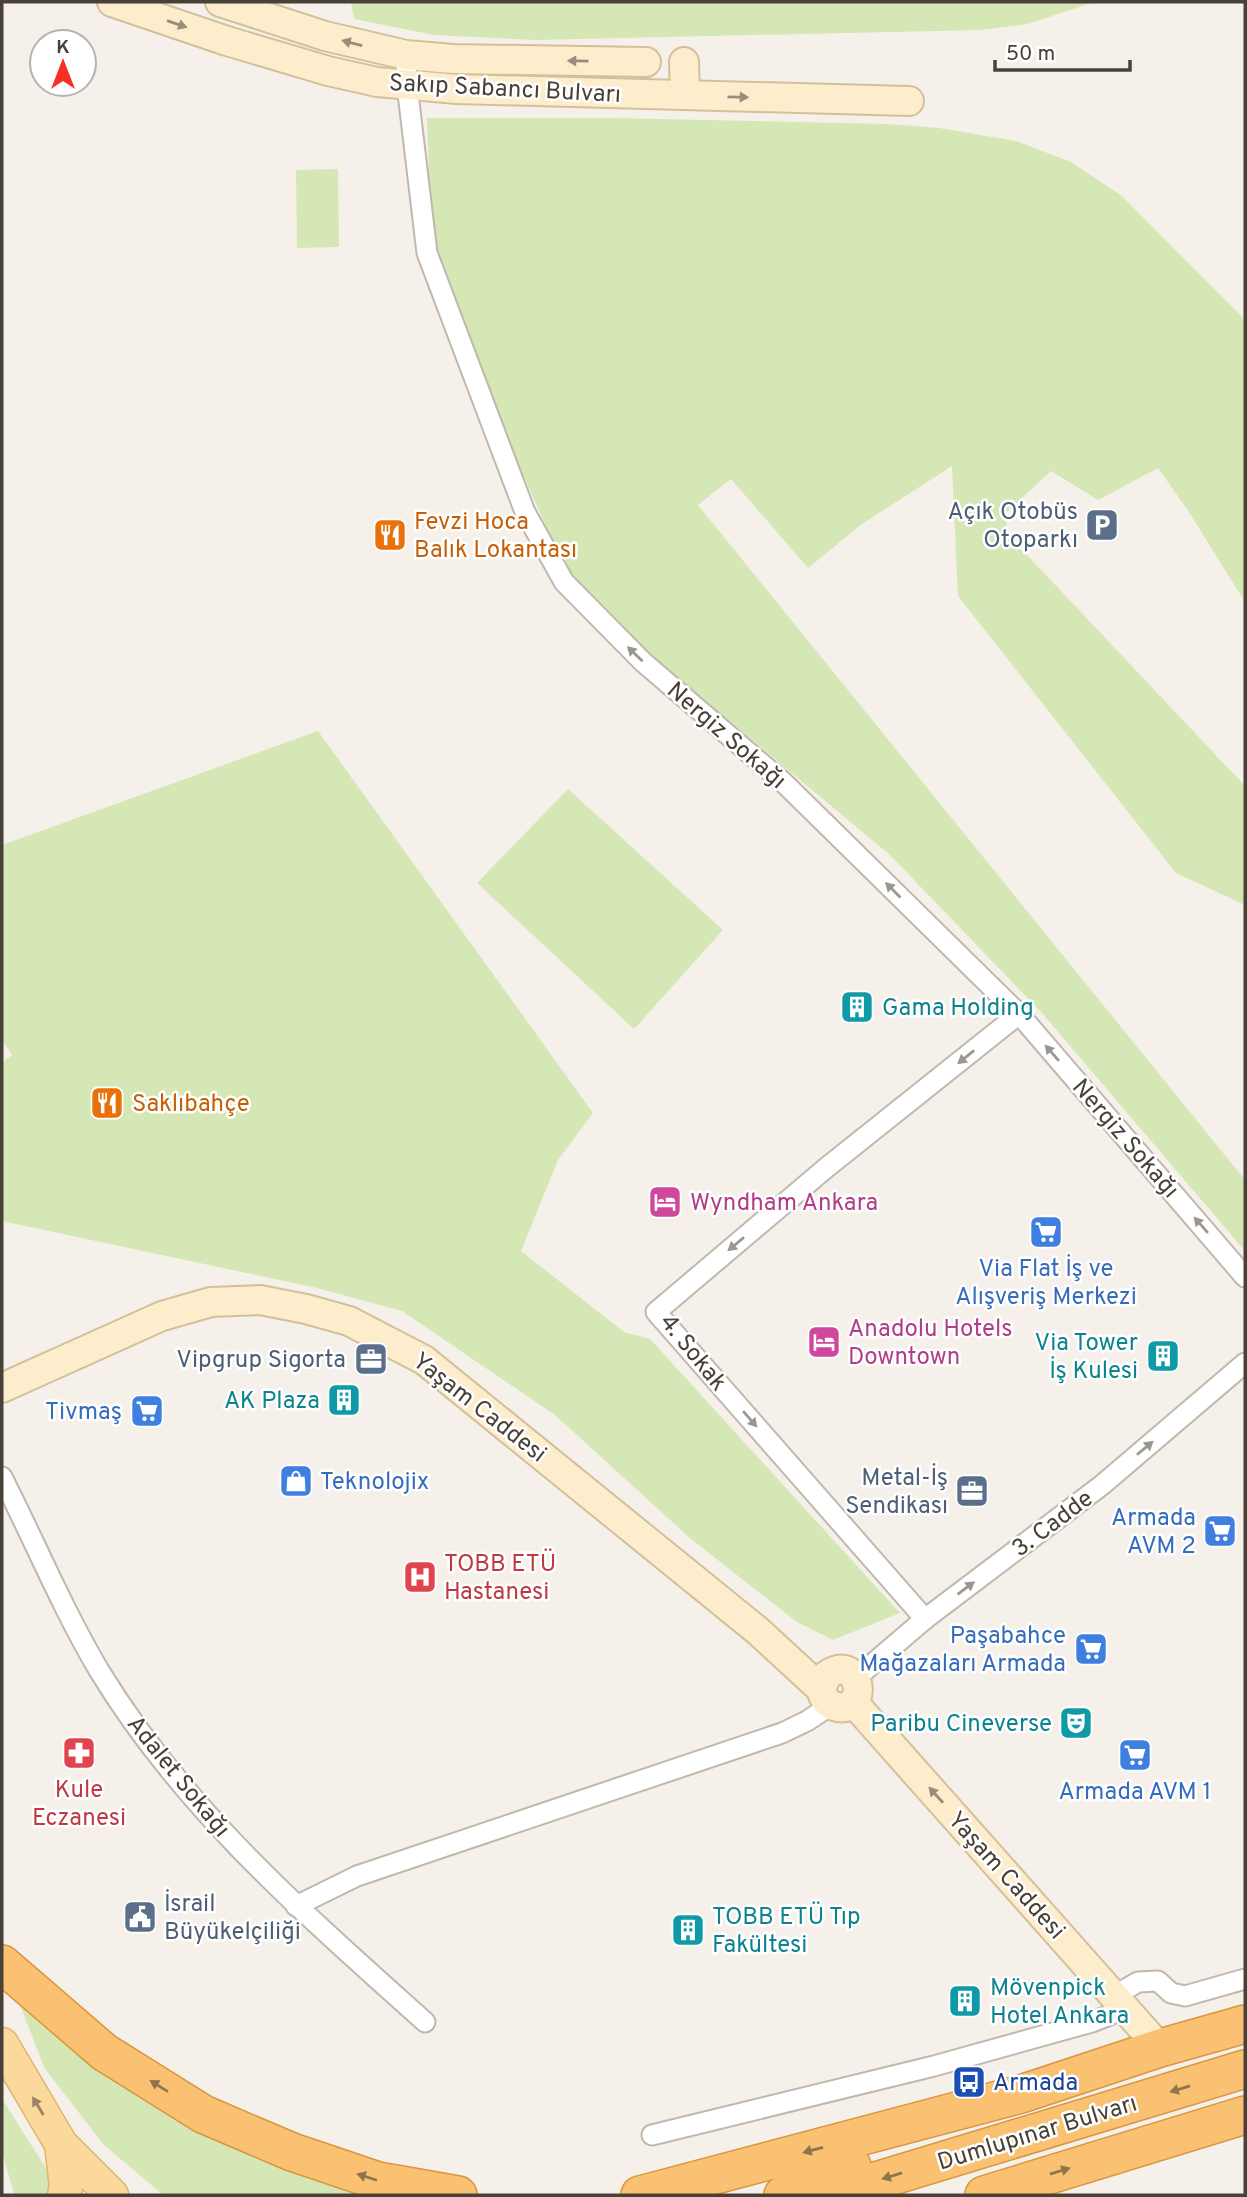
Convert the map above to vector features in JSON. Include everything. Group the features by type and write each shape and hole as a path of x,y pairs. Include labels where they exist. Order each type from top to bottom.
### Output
{"highway":[{"path":"2,1964 104,2052 203,2114 292,2152 378,2181 457,2195"},
{"path":"640,2195 1021,2094 1160,2048 1245,2024"},
{"name":"Dumlupınar Bulvarı","path":"830,2195 1245,2069"},
{"path":"783,2195 1021,2094"},
{"name":"Dumlupınar Bulvarı","path":"984,2195 1245,2115"}],"main road":[{"path":"2,2044 61,2144 112,2195"},
{"path":"61,2144 66,2187 64,2195"}],"street":[{"name":"Sakıp Sabancı Bulvarı","path":"112,2 205,34 328,71 377,82 457,89 909,102"},
{"name":"Sakıp Sabancı Bulvarı","path":"220,2 325,36 406,55 453,60 646,62"},
{"name":"Nergiz Sokağı","path":"406,55 407,85 427,253 525,512 564,582 643,662 783,782 1019,1014 1245,1277"},
{"path":"684,62 685,96"},
{"name":"4. Sokak","path":"925,1619 656,1312 826,1168 1019,1014"},
{"name":"Yaşam Caddesi","path":"2,1388 162,1316 211,1301 260,1300 306,1309 349,1321 424,1360 758,1631 839,1689 1160,2048"},
{"name":"3. Cadde","path":"296,1906 357,1876 782,1732 807,1721 839,1689 925,1619 1102,1485 1245,1363"},
{"name":"Adalet Sokağı","path":"2,1477 94,1660 133,1721 180,1782 260,1872 425,2022"},
{"path":"652,2135 934,2066 1092,2022 1110,2015 1126,1989 1138,1982 1158,1981 1171,1993 1185,1997 1245,1979"}],"green space":[{"path":"351,2 1094,2 1028,24 980,30 536,40 434,35 354,19"},
{"path":"427,118 613,118 888,124 939,128 1016,141 1071,162 1122,196 1245,320 1245,602 1158,468 1098,500 1051,471 1007,512 1006,537 1027,555 1245,786 1245,905 1176,873 958,596 952,466 862,524 808,568 731,479 698,505 1245,1180 1245,1251 1042,1013 890,855 642,648 585,591 562,562 485,389 435,254 430,209"},
{"path":"338,169 339,247 297,248 296,170"},
{"path":"318,731 593,1113 558,1160 521,1251 624,1332 650,1339 900,1613 833,1640 797,1622 691,1539 555,1415 402,1311 317,1288 2,1221 2,1063 12,1055 2,1040 2,845"},
{"path":"568,789 723,930 634,1029 477,883"},
{"path":"14,1990 75,2039 398,2195 163,2195 104,2145 45,2069"},
{"path":"2,2099 51,2176 52,2195 14,2194 2,2151"}],"place":[{"name":"Açık Otobüs Otoparkı","path":"1102,525"},
{"name":"Fevzi Hoca Balık Lokantası","path":"390,535"},
{"name":"Gama Holding","path":"857,1007"},
{"name":"Saklıbahçe","path":"107,1103"},
{"name":"Wyndham Ankara","path":"665,1202"},
{"name":"Via Flat İş ve Alışveriş Merkezi","path":"1046,1232"},
{"name":"Anadolu Hotels Downtown","path":"824,1342"},
{"name":"Via Tower İş Kulesi","path":"1163,1356"},
{"name":"Vipgrup Sigorta","path":"371,1359"},
{"name":"AK Plaza","path":"344,1400"},
{"name":"Tivmaş","path":"147,1411"},
{"name":"Teknolojix","path":"296,1481"},
{"name":"Metal-İş Sendikası","path":"972,1491"},
{"name":"Armada AVM 2","path":"1220,1531"},
{"name":"TOBB ETÜ Hastanesi","path":"420,1577"},
{"name":"Paşabahce Mağazaları Armada","path":"1091,1649"},
{"name":"Paribu Cineverse","path":"1076,1723"},
{"name":"Kule Eczanesi","path":"79,1753"},
{"name":"Armada AVM 1","path":"1135,1755"},
{"name":"İsrail Büyükelçiliği","path":"140,1917"},
{"name":"TOBB ETÜ Tıp Fakültesi","path":"688,1930"},
{"name":"Mövenpick Hotel Ankara","path":"965,2001"},
{"name":"Armada","path":"969,2082"}]}
